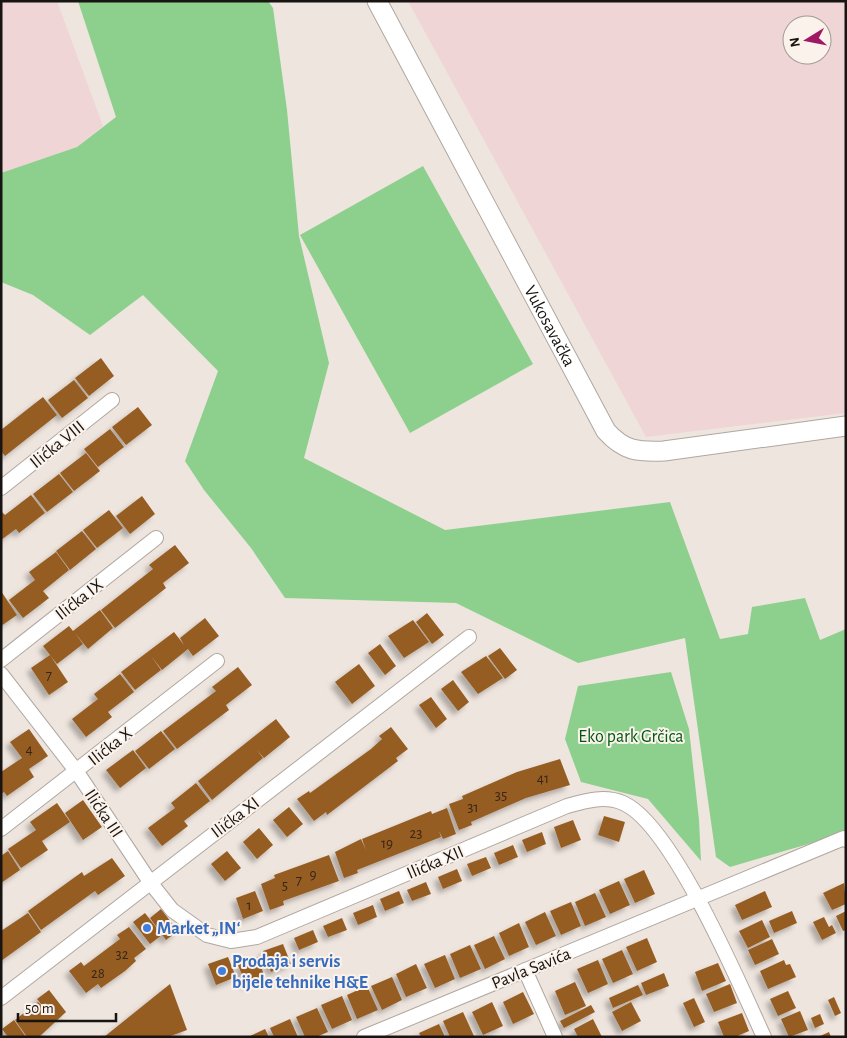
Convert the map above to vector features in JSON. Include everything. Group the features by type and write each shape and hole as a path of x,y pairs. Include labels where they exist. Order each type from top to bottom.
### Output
{"street":[{"name":"Vukosavačka","path":"376,1 601,424 619,445 636,450 664,451 846,426"},
{"name":"Ilićka VIII","path":"1,488 112,400"},
{"name":"Ilićka IX","path":"1,660 156,538"},
{"name":"Ilićka XI","path":"1,998 469,637"},
{"name":"Ilićka X","path":"1,829 77,772 217,661"},
{"name":"Ilićka III","path":"1,674 77,772 150,882"},
{"name":"Ilićka XII","path":"150,882 172,910 207,936 231,941 257,937 567,806 588,800 607,799 622,803 640,813 699,898"},
{"name":"Pavla Savića","path":"364,1037 844,838 846,840"},
{"path":"699,898 764,1037"},
{"path":"525,970 554,1037"}],"shaded area":[{"path":"1,1 57,1 103,126 77,147 1,173"},
{"path":"408,1 846,1 846,413 646,437"}],"green space":[{"path":"78,1 268,1 273,8 287,110 299,236 329,363 304,458 445,530 670,502 720,639 748,634 752,607 805,598 820,640 846,629 846,833 730,867 716,857 685,638 578,663 456,603 285,598 251,548 204,490 185,461 218,371 143,295 90,335 33,295 1,282 1,173 77,147 116,117"},
{"path":"423,166 533,364 410,433 300,235"},
{"name":"Eko park Grčica","path":"671,672 689,729 699,820 701,861 648,799 581,782 565,739 578,686"}],"building":[{"path":"101,358 114,376 89,396 75,378"},
{"path":"74,380 88,398 62,418 48,400"},
{"path":"43,397 57,415 5,456 1,451 1,430"},
{"path":"138,407 152,425 126,445 112,427"},
{"path":"110,429 124,447 98,467 84,449"},
{"path":"86,453 100,471 74,491 60,473"},
{"path":"59,474 73,492 47,512 33,494"},
{"path":"31,495 45,513 19,533 16,529 1,540 1,511 5,515"},
{"path":"142,496 155,514 130,534 116,516"},
{"path":"109,510 123,528 97,548 83,530"},
{"path":"82,531 96,549 70,570 56,551"},
{"path":"175,545 189,563 163,583 166,588 115,628 101,610 153,569 149,565"},
{"path":"56,552 69,570 43,591 49,598 23,618 9,600 35,580 29,572"},
{"path":"1,591 17,615 1,626"},
{"path":"100,610 113,628 88,649 75,633 83,644 57,664 43,646 69,626 73,631"},
{"path":"427,613 444,635 432,644 416,622"},
{"path":"205,618 219,636 193,656 188,649 162,670 151,656 161,670 135,690 121,672 174,632 184,645 180,638"},
{"path":"413,620 429,642 404,658 388,636"},
{"path":"380,644 396,666 385,675 368,653"},
{"path":"500,648 517,670 505,679 488,656"},
{"path":"50,655 68,682 49,695 31,668"},
{"path":"486,656 503,678 478,694 461,672"},
{"path":"359,664 375,686 352,704 335,682"},
{"path":"238,667 252,685 226,705 229,710 177,749 163,731 216,691 212,687"},
{"path":"120,674 134,692 108,712 94,694"},
{"path":"453,680 469,702 458,711 441,689"},
{"path":"431,697 447,719 436,728 419,705"},
{"path":"98,699 112,717 86,737 72,719"},
{"path":"276,719 290,737 264,758 257,750 263,758 212,800 198,781"},
{"path":"391,727 408,749 396,758 398,761 327,815 326,812 314,821 297,799 309,791 310,793 371,749 382,739 379,736"},
{"path":"29,729 48,756 29,769 34,777 7,796 4,792 1,794 1,772 22,758 10,742"},
{"path":"161,731 175,749 149,769 135,751"},
{"path":"133,750 146,768 120,788 106,770"},
{"path":"560,759 570,785 526,798 471,822 472,825 459,830 449,804 463,799 462,796 517,772"},
{"path":"196,783 210,801 184,821 188,826 162,846 148,828 175,808 171,803"},
{"path":"83,800 102,827 83,840 65,813"},
{"path":"57,803 70,822 42,841 48,850 21,868 8,849 36,830 30,822"},
{"path":"289,807 303,824 287,837 273,820"},
{"path":"447,808 456,834 443,839 439,831 441,837 357,870 358,873 344,878 335,852 361,839 366,850 362,839 431,811 432,814"},
{"path":"604,816 625,822 619,842 598,835"},
{"path":"573,820 581,840 561,848 554,827"},
{"path":"259,828 273,845 257,859 243,842"},
{"path":"542,832 546,844 527,852 522,840"},
{"path":"513,845 518,857 499,865 494,853"},
{"path":"8,851 20,870 1,883 1,856"},
{"path":"227,851 241,868 225,881 211,864"},
{"path":"329,855 339,881 283,901 284,905 270,910 261,884 275,878 274,875"},
{"path":"486,857 491,868 472,876 467,864"},
{"path":"112,858 125,876 98,895 95,891 41,930 28,911 82,872 84,876"},
{"path":"457,869 462,881 443,889 438,877"},
{"path":"644,870 655,894 635,903 624,879"},
{"path":"619,881 630,905 610,914 599,890"},
{"path":"426,882 431,894 412,901 407,890"},
{"path":"844,883 846,904 832,910 823,893"},
{"path":"255,891 263,911 243,919 236,898"},
{"path":"399,891 404,903 385,911 380,899"},
{"path":"765,891 772,907 742,920 735,905"},
{"path":"595,893 606,917 585,926 575,902"},
{"path":"571,902 581,926 561,935 550,911"},
{"path":"373,905 377,917 358,925 353,913"},
{"path":"161,909 178,931 166,940 150,918"},
{"path":"792,911 797,923 774,933 769,921"},
{"path":"846,911 846,930 843,931 836,916"},
{"path":"545,912 556,936 536,945 525,922"},
{"path":"28,913 41,932 1,961 1,931"},
{"name":"Market „IN‘","path":"145,913 162,935 150,944 133,922"},
{"path":"824,917 829,927 832,925 836,933 822,940 813,922"},
{"path":"342,918 347,930 328,937 323,926"},
{"path":"762,920 770,937 748,948 739,931"},
{"path":"519,923 529,947 509,956 499,933"},
{"path":"129,927 146,949 134,958 136,961 125,971 101,988 98,984 86,993 69,971 81,962 84,966 120,939 117,935"},
{"path":"313,930 318,942 299,950 294,938"},
{"path":"494,936 505,959 485,969 474,945"},
{"path":"647,938 657,962 637,971 626,947"},
{"path":"772,939 779,954 755,965 748,950"},
{"path":"283,944 291,964 271,972 263,951"},
{"path":"470,945 481,969 460,978 450,954"},
{"path":"622,950 633,974 613,983 602,959"},
{"path":"445,955 455,979 435,988 424,964"},
{"name":"Prodaja i servis bijele tehnike H&E","path":"228,957 236,977 216,985 208,964"},
{"path":"258,957 265,978 246,985 238,965"},
{"path":"598,960 608,984 588,993 577,969"},
{"path":"784,960 786,965 790,964 796,977 768,989 760,971"},
{"path":"718,963 726,981 702,991 695,972"},
{"path":"416,964 427,988 406,997 396,974"},
{"path":"664,973 669,986 646,995 641,983"},
{"path":"392,977 402,1000 382,1010 371,986"},
{"path":"575,982 586,1006 565,1015 555,991"},
{"path":"170,984 187,1030 168,1037 104,1037"},
{"path":"730,984 737,1003 714,1012 706,994"},
{"path":"638,985 643,995 613,1008 609,998"},
{"path":"367,986 378,1010 357,1019 347,995"},
{"path":"49,990 66,1012 39,1037 27,1037 15,1020 38,1002 46,1010 37,999"},
{"path":"788,991 796,1008 778,1016 770,999"},
{"path":"523,992 534,1014 513,1024 503,1002"},
{"path":"342,996 352,1020 332,1029 321,1005"},
{"path":"834,997 841,1013 835,1016 828,1000"},
{"path":"694,998 705,1022 694,1027 683,1003"},
{"path":"492,1002 503,1026 483,1035 472,1012"},
{"path":"631,1002 641,1021 622,1031 612,1012"},
{"path":"591,1005 595,1012 564,1028 560,1021"},
{"path":"317,1008 328,1032 316,1037 305,1037 296,1017"},
{"path":"800,1011 808,1030 789,1037 781,1019"},
{"path":"463,1012 474,1036 450,1037 443,1021"},
{"path":"742,1013 749,1031 735,1037 724,1037 718,1022"},
{"path":"820,1014 824,1024 815,1028 811,1018"},
{"path":"290,1019 298,1037 274,1037 270,1028"},
{"path":"593,1019 602,1037 578,1037 574,1029"},
{"path":"14,1020 26,1037 8,1037 2,1029"},
{"path":"439,1024 445,1037 421,1037 419,1033"},
{"path":"265,1029 269,1037 248,1037"},
{"path":"829,1032 831,1037 818,1037"}],"place":[{"name":"Market „IN‘","path":"147,928"},
{"name":"Prodaja i servis bijele tehnike H&E","path":"222,971"}]}
